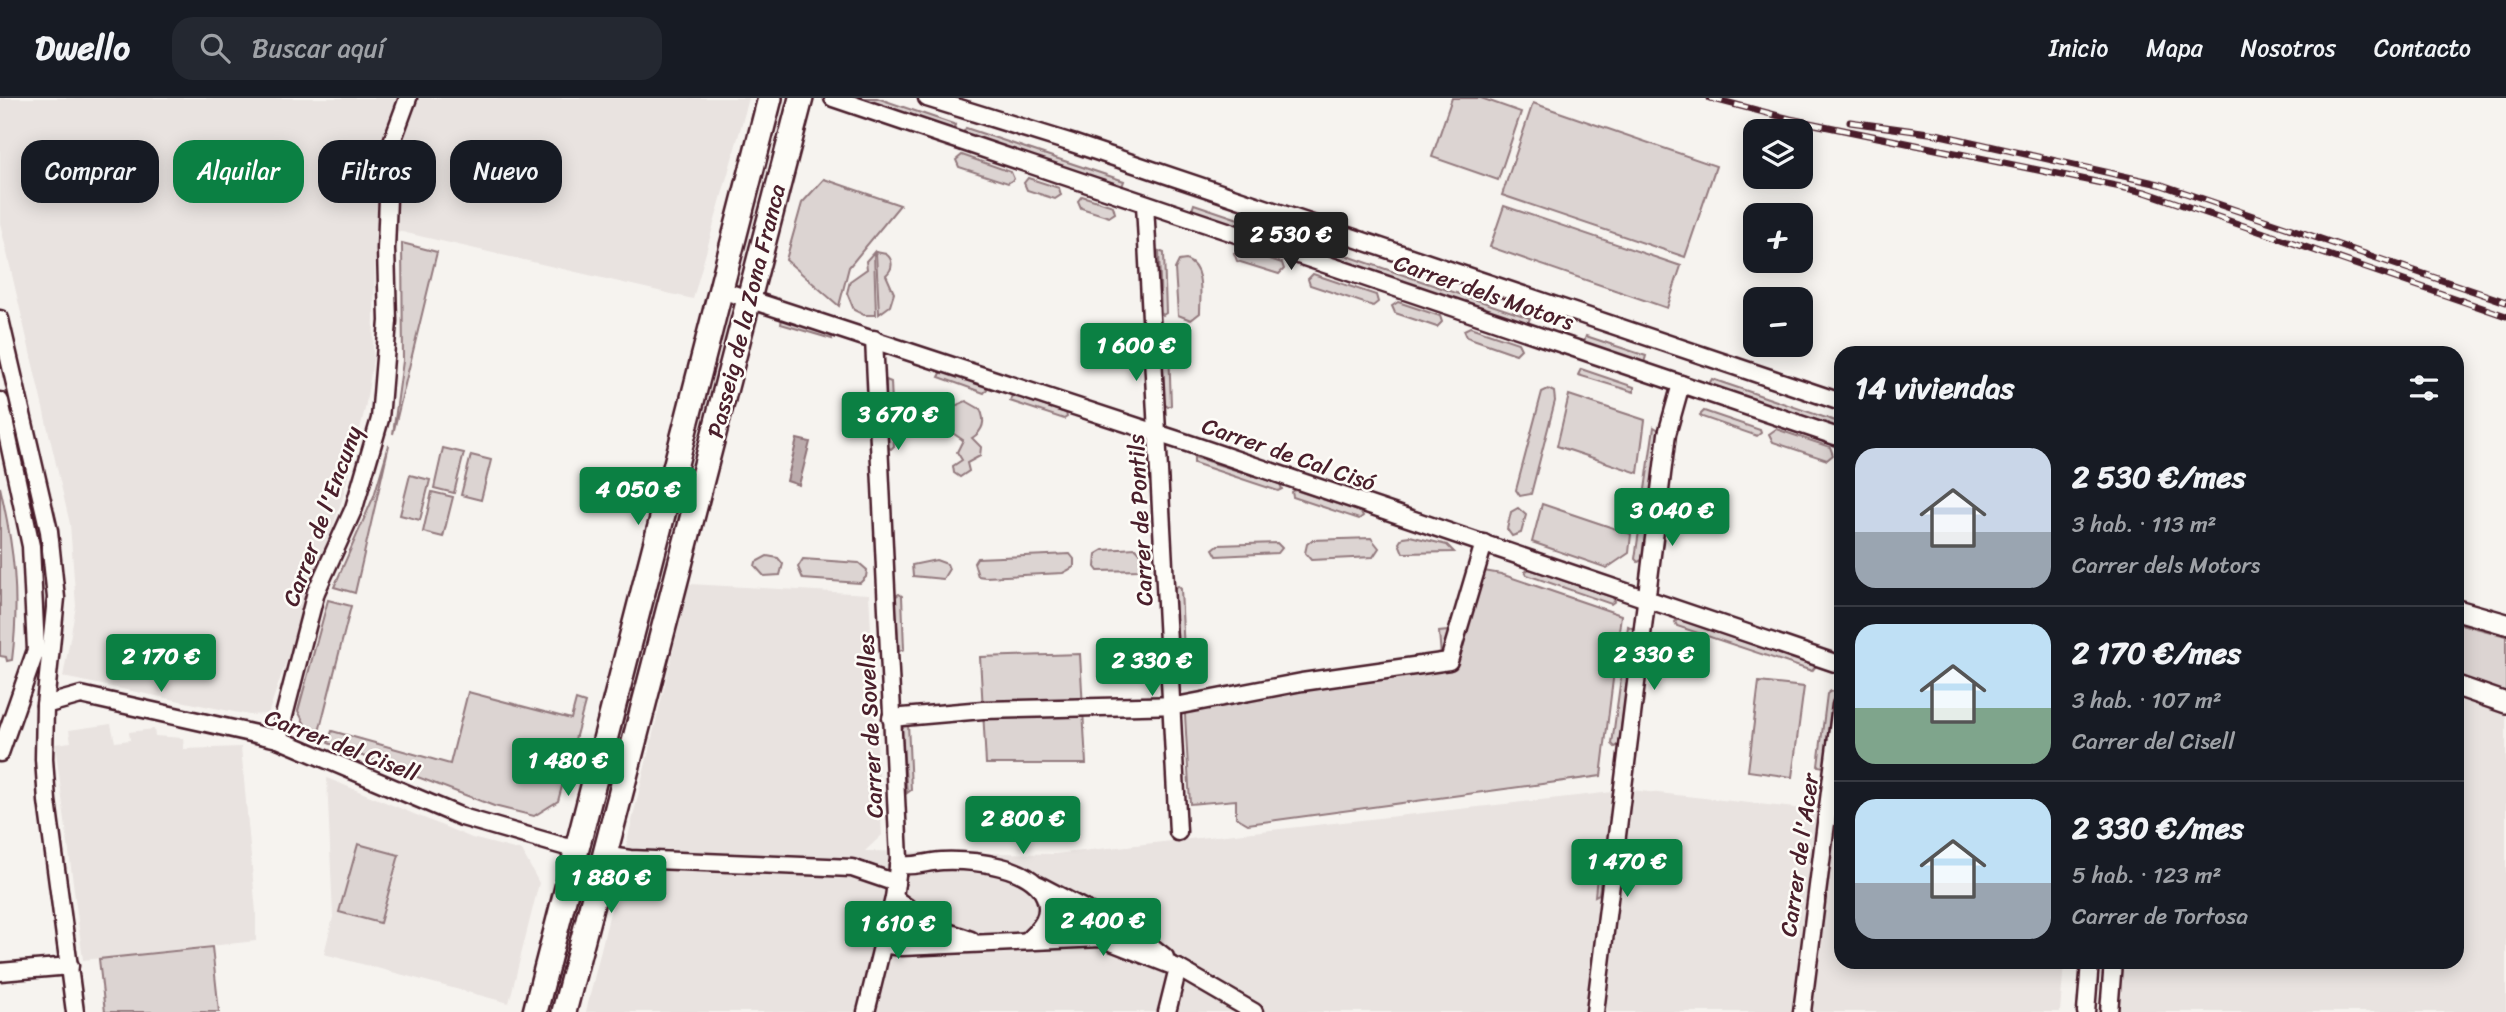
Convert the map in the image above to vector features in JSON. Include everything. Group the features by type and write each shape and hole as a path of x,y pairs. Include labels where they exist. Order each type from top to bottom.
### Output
{"main road":[{"name":"Passeig de la Zona Franca","path":"535,1012 770,98"},
{"name":"Passeig de la Zona Franca","path":"564,1012 800,98"},
{"path":"577,850 603,855"}],"street":[{"path":"399,98 407,98"},
{"name":"Carrer de l'Encuny","path":"278,739 316,592 354,508 380,419 388,321 386,249 390,147 407,98"},
{"name":"Carrer dels Motors","path":"833,98 1834,436"},
{"name":"Carrer dels Motors","path":"927,98 1072,143 1834,400"},
{"name":"Carrer de Pontils","path":"1145,204 1178,832"},
{"name":"Carrer de Cal Cisó","path":"721,290 1834,662"},
{"path":"0,319 49,531 56,598 45,705 47,801 75,1012"},
{"name":"Carrer de Sovelles","path":"866,1012 895,891 898,865 874,339"},
{"path":"1595,1012 1669,417 1681,384"},
{"path":"0,401 31,545 36,650 0,753"},
{"path":"891,718 983,710 1171,706 1449,661 1484,543"},
{"path":"2464,612 2506,624"},
{"path":"2464,688 2506,703"},
{"name":"Carrer del Cisell","path":"45,705 80,695 278,739 462,817 577,850"},
{"name":"Carrer de l'Acer","path":"1801,1012 1834,763"},
{"path":"603,855 630,859 852,868 895,891 936,928 982,943"},
{"path":"898,865 916,867 940,861 979,863 1014,872 1142,939 1178,968"},
{"path":"1028,940 1042,926 1047,915 1047,901 1039,885"},
{"path":"882,944 902,947 1101,938 1178,968 1254,1012"},
{"path":"0,972 70,966"},
{"path":"1167,1012 1178,968"},
{"path":"2086,1012 2089,969"},
{"path":"2109,1012 2112,969"}],"shaded area":[{"path":"0,98 749,98 693,299 376,226 373,360 365,409 342,500 268,714 249,715 63,677 76,606 70,524 0,223"},
{"path":"858,98 877,98 956,125 954,131"},
{"path":"1452,98 1481,98 1521,112 1498,180 1432,157"},
{"path":"1533,103 1716,166 1685,257 1502,195"},
{"path":"966,128 1124,181 1122,187 963,133"},
{"path":"962,155 1011,172 1014,179 1008,183 959,167 956,160"},
{"path":"1028,178 1059,188 1061,195 1055,199 1027,190 1024,183"},
{"path":"824,179 900,205 849,267 839,306 786,260 802,203"},
{"path":"1082,196 1113,206 1115,213 1109,217 1081,208 1078,201"},
{"path":"1194,204 1309,243 1307,249 1192,210"},
{"path":"1504,206 1681,266 1667,308 1490,247"},
{"path":"402,243 437,252 393,434 403,361"},
{"path":"1318,246 1530,318 1528,323 1316,252"},
{"path":"1240,249 1282,263 1284,269 1279,274 1237,261 1234,253"},
{"path":"1159,251 1164,253 1166,313 1163,315 1161,313"},
{"path":"874,252 876,315 864,315 854,310 847,293 850,281 867,269 866,261"},
{"path":"876,252 886,254 890,259 891,267 886,275 894,293 890,306 879,314"},
{"path":"1186,260 1196,269 1200,283 1200,313 1191,320 1178,315 1175,269 1179,261"},
{"path":"1313,274 1376,295 1378,302 1373,306 1310,285 1308,279"},
{"path":"1398,302 1440,316 1442,322 1437,327 1395,313 1392,306"},
{"path":"782,318 831,334 832,339 781,324"},
{"path":"1470,327 1518,343 1521,349 1516,354 1467,337 1464,330"},
{"path":"1586,336 1646,356 1644,363 1584,342"},
{"path":"1166,346 1169,349 1171,405 1168,407 1164,404 1162,349"},
{"path":"1581,369 1634,387 1634,392 1578,375"},
{"path":"942,371 986,386 987,389 984,393 939,377"},
{"path":"1712,379 1834,421 1834,427 1709,384"},
{"path":"886,380 891,382 894,446 891,449 887,446"},
{"path":"1548,389 1554,392 1555,401 1531,494 1520,496 1516,490 1542,392"},
{"path":"1012,395 1066,413 1067,417 1064,419 1010,401"},
{"path":"1569,395 1645,420 1638,473 1557,446"},
{"path":"966,401 980,409 983,422 979,432 972,438 981,447 980,456 967,463 969,471 960,477 954,473 953,466 962,460 957,452 963,440 948,430 945,419 950,408"},
{"path":"1704,411 1760,430 1761,433 1757,436 1702,417 1700,415"},
{"path":"1654,427 1659,430 1642,560 1638,562 1635,559"},
{"path":"1776,429 1830,447 1833,455 1827,460 1773,442 1769,434"},
{"path":"797,439 810,442 799,485 787,481"},
{"path":"389,445 355,593 334,587 374,496"},
{"path":"443,448 464,453 454,493 434,488"},
{"path":"471,455 491,460 481,500 461,495"},
{"path":"1194,457 1280,484 1282,489 1278,491 1194,463"},
{"path":"410,475 430,480 420,520 400,515"},
{"path":"0,487 12,552 15,594 12,660 7,661 6,657 0,656"},
{"path":"1295,490 1361,512 1363,516 1359,519 1293,497 1292,492"},
{"path":"432,492 453,497 443,537 423,532"},
{"path":"1542,504 1631,534 1629,553 1607,568 1532,542"},
{"path":"1518,508 1526,515 1521,533 1512,536 1507,529 1511,512"},
{"path":"1410,536 1447,545 1454,552 1403,553 1399,543 1403,537"},
{"path":"1371,538 1379,548 1373,557 1311,560 1305,553 1307,544 1312,540"},
{"path":"1277,543 1282,548 1278,553 1217,556 1213,549 1218,545"},
{"path":"1136,548 1145,558 1140,570 1098,571 1095,567 1096,554 1103,550"},
{"path":"1070,554 1074,559 1074,567 1063,573 985,577 978,576 974,563 977,558"},
{"path":"767,556 778,558 783,564 780,575 764,576 755,566 756,562"},
{"path":"803,559 859,563 867,570 866,577 860,583 803,579 798,567"},
{"path":"936,560 947,564 949,569 943,579 913,576 912,565"},
{"path":"1529,569 1612,597 1615,601 1611,604 1527,575 1525,572"},
{"path":"1484,571 1501,574 1621,615 1601,776 1248,824 1236,817 1236,800 1190,804 1184,697 1441,656 1439,632 1457,630"},
{"path":"689,584 869,594 882,835 865,851 1055,854 1631,790 1834,812 1834,969 2064,969 2060,1012 586,1012"},
{"path":"1178,586 1181,589 1185,675 1180,677 1174,588"},
{"path":"899,594 902,596 904,649 899,651 895,597"},
{"path":"328,600 351,606 318,736 309,732 298,711"},
{"path":"1678,619 1815,667 1812,671 1677,626 1675,622"},
{"path":"2464,625 2506,636 2506,693 2464,679"},
{"path":"1628,626 1634,629 1619,745 1615,747 1612,744"},
{"path":"1080,654 1086,764 986,764 980,657"},
{"path":"1759,682 1804,687 1792,777 1748,771"},
{"path":"1831,691 1834,693 1825,767 1818,766 1827,694"},
{"path":"468,692 571,719 576,700 585,703 558,801 534,816 494,806 328,743 332,731 450,764"},
{"path":"2464,692 2506,707 2506,1012 2114,1012 2118,969 2464,969"},
{"path":"908,723 911,790 907,793 901,724"},
{"path":"111,724 115,742 130,740 129,732 154,729 155,736 183,738 184,749 241,747 256,912 256,941 83,960 55,744 71,742 69,730"},
{"path":"327,778 472,838 522,851 539,883 509,1003 324,954 333,917"},
{"path":"1604,842 1606,844 1599,894 1595,896 1600,845"},
{"path":"358,844 399,855 380,923 339,912"},
{"path":"212,947 219,1012 105,1012 99,959"}],"railway":[{"path":"1710,98 1790,119 2145,192 2506,316"},
{"path":"1850,122 1936,134 2159,184 2506,302"}]}
